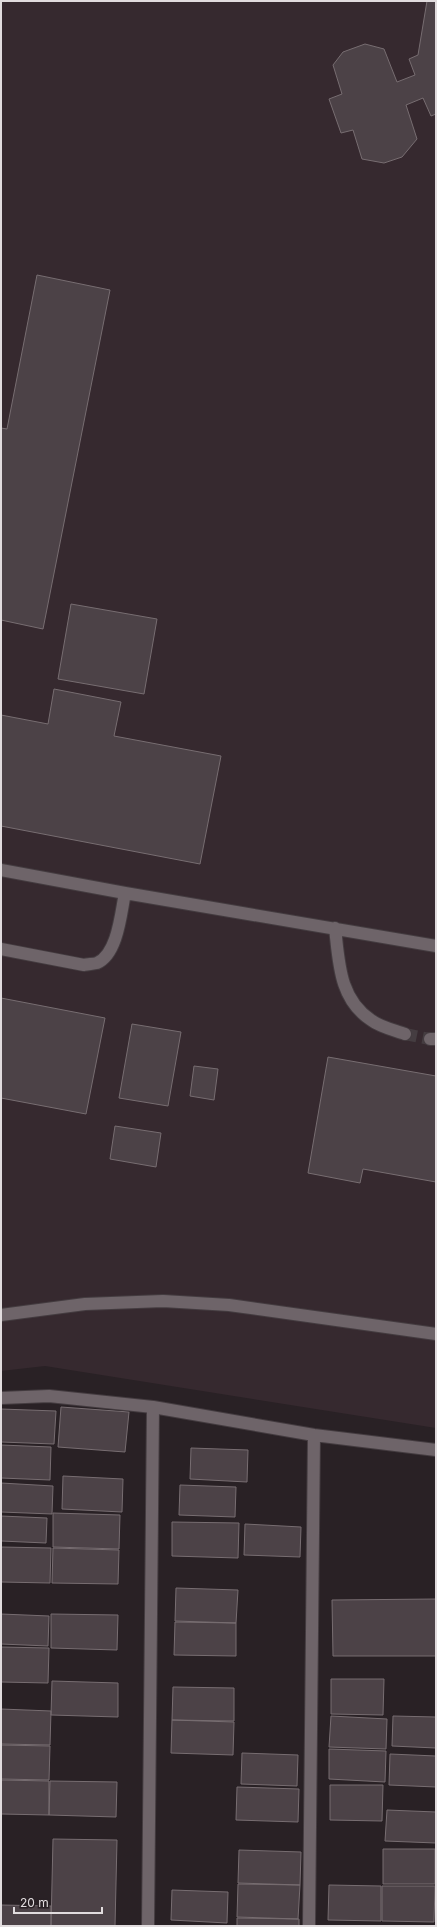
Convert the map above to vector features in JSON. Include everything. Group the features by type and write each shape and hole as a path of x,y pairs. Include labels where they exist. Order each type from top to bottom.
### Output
{"street":[{"path":"1,870 125,893 436,946"},
{"path":"1,949 84,965 97,962 107,954 115,940 125,893"},
{"path":"335,928 342,981 354,1005 371,1020 405,1034"},
{"path":"1,1315 85,1304 163,1301 229,1305 436,1334"},
{"path":"1,1398 49,1396 153,1407 314,1436 436,1450"},
{"path":"148,1926 153,1407"},
{"path":"309,1926 314,1436"}],"shaded area":[{"path":"1,1 436,1 436,1428 45,1366 1,1371"}],"building":[{"path":"427,1 436,1 436,114 431,116 423,98 406,105 417,139 402,157 384,163 362,159 353,130 341,133 329,99 342,94 333,65 343,52 365,44 384,49 397,82 415,75 409,59 418,55"},
{"path":"37,275 110,290 43,629 1,620 1,428 7,429"},
{"path":"71,604 157,619 144,694 58,679"},
{"path":"54,689 121,702 114,736 221,756 200,864 1,826 1,715 48,724"},
{"path":"1,998 105,1018 86,1114 1,1098"},
{"path":"132,1024 181,1032 168,1106 119,1098"},
{"path":"328,1057 436,1076 436,1182 363,1169 360,1183 308,1173"},
{"path":"194,1066 218,1069 214,1100 190,1096"},
{"path":"115,1126 161,1133 156,1167 110,1159"},
{"path":"61,1407 129,1412 125,1452 58,1447"},
{"path":"1,1409 56,1411 54,1444 1,1442"},
{"path":"1,1445 51,1447 50,1480 1,1478"},
{"path":"191,1448 248,1450 247,1482 190,1479"},
{"path":"63,1476 123,1479 122,1512 62,1509"},
{"path":"1,1483 53,1486 52,1514 1,1512"},
{"path":"180,1485 236,1487 235,1517 179,1515"},
{"path":"53,1513 120,1515 119,1549 53,1547"},
{"path":"1,1516 47,1518 46,1543 1,1541"},
{"path":"172,1522 239,1523 238,1558 172,1556"},
{"path":"245,1524 301,1527 300,1557 244,1555"},
{"path":"1,1547 51,1548 50,1583 1,1582"},
{"path":"53,1548 119,1550 118,1584 52,1583"},
{"path":"176,1588 238,1590 236,1623 175,1621"},
{"path":"436,1599 436,1656 333,1656 332,1600"},
{"path":"1,1614 49,1616 48,1646 1,1644"},
{"path":"51,1614 118,1615 117,1650 51,1648"},
{"path":"175,1622 236,1623 236,1656 174,1655"},
{"path":"1,1647 49,1648 48,1683 1,1682"},
{"path":"331,1679 384,1679 383,1715 331,1714"},
{"path":"52,1681 118,1683 118,1717 51,1715"},
{"path":"173,1687 234,1688 234,1721 172,1720"},
{"path":"1,1709 51,1711 50,1745 1,1744"},
{"path":"331,1716 387,1719 386,1749 329,1747"},
{"path":"393,1716 436,1717 436,1748 392,1746"},
{"path":"172,1720 234,1722 233,1755 171,1753"},
{"path":"1,1745 50,1746 49,1780 1,1779"},
{"path":"329,1749 386,1751 385,1782 329,1779"},
{"path":"242,1753 298,1755 297,1786 241,1784"},
{"path":"390,1754 436,1756 436,1787 389,1785"},
{"path":"1,1780 49,1781 49,1815 1,1814"},
{"path":"50,1781 117,1782 116,1817 49,1815"},
{"path":"330,1785 383,1785 382,1821 330,1820"},
{"path":"237,1787 299,1789 298,1822 236,1820"},
{"path":"387,1810 436,1812 436,1843 385,1841"},
{"path":"53,1839 117,1840 115,1926 51,1926"},
{"path":"383,1849 435,1849 435,1884 383,1884"},
{"path":"239,1850 301,1852 300,1885 238,1883"},
{"path":"238,1884 300,1885 298,1919 237,1917"},
{"path":"329,1885 381,1886 381,1921 328,1920"},
{"path":"382,1886 435,1886 434,1922 382,1921"},
{"path":"172,1890 228,1892 227,1923 171,1920"},
{"path":"1,1905 51,1906 51,1926 1,1926"},
{"path":"237,1918 299,1919 299,1926 237,1926"}],"tunnel":[{"path":"405,1034 430,1039"}]}
